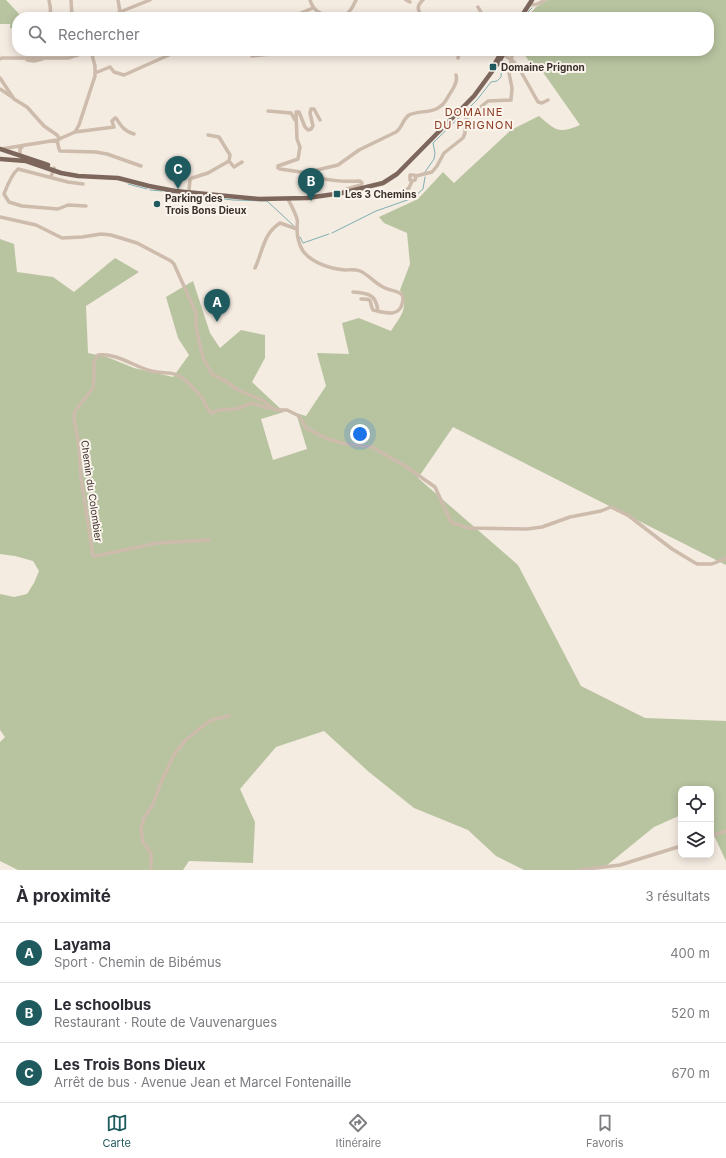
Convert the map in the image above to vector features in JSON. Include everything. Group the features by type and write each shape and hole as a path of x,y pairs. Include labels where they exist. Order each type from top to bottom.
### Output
{"main road":[{"path":"524,12 530,2"},
{"path":"0,159 26,161 72,175 84,177 118,178 157,188 254,199 307,198 342,193 382,183 397,174 469,101 502,56"},
{"path":"0,149 15,153 53,169"},
{"path":"9,160 15,153"},
{"path":"157,188 189,190 204,194"}],"street":[{"path":"49,0 50,12"},
{"path":"71,0 72,12"},
{"path":"118,0 120,12 150,0"},
{"path":"310,0 313,8 318,12"},
{"path":"349,12 356,0"},
{"path":"419,12 419,5 423,0"},
{"path":"530,2 532,5 545,0"},
{"path":"478,7 481,12"},
{"path":"303,12 313,8"},
{"path":"1,57 20,57 34,61 47,58 68,58 72,56"},
{"path":"75,132 79,126 96,73 92,56"},
{"path":"96,73 110,67 117,73 124,75 167,56"},
{"path":"403,192 409,188 412,181 409,178 410,175 416,176 432,172 444,153 463,138 467,118 488,102 511,100 512,88 509,73 512,56"},
{"path":"512,61 520,70 538,102 542,103 548,100"},
{"path":"308,173 338,165 359,150 396,132 399,130 404,119 411,114 439,108 444,104 455,86 457,78 456,75"},
{"path":"0,78 14,99"},
{"path":"0,89 27,107 44,126 57,135 60,151 96,152 107,154 141,166"},
{"path":"320,120 316,111 312,109 310,110 313,124 312,129 308,130 298,112 296,114 297,139 300,147 298,159 280,164 278,168 308,173 343,182 360,181 362,183 361,185 347,189 342,193"},
{"path":"268,111 291,113 296,122"},
{"path":"0,149 58,139 75,132 114,127 112,121 114,118 116,118 120,125 128,132 134,134"},
{"path":"208,135 219,137 230,155 229,162"},
{"path":"15,153 23,145"},
{"path":"229,162 234,167 242,162"},
{"path":"189,190 190,180 192,178 208,173 229,162"},
{"path":"83,184 68,182 18,169 11,178 2,195 9,202 22,206 58,209 68,205 86,206"},
{"path":"51,177 53,169"},
{"path":"290,199 297,219 299,243 303,251 321,264 343,270 359,270 366,274 376,284 402,295 403,302 401,307 396,312 390,314 373,310 369,299 361,299"},
{"path":"0,217 36,225 62,238 101,234 111,235 137,244 171,261 174,264 196,313 196,327 203,358 212,374 236,389 264,401 276,410 288,410 293,412 299,416 302,424 306,428 328,439 345,444 370,446 405,466 435,488 451,522 468,528 527,529 542,527 570,517 601,511 611,507 629,516 672,549 697,564 712,564 726,558"},
{"path":"255,268 264,241 276,226 280,223 297,229"},
{"path":"353,292 369,294 374,298 378,311"},
{"name":"Chemin du Colombier","path":"209,540 157,544 93,556 74,419 75,411 92,390 95,358 98,355 109,355 135,366 152,371 162,373 172,372 179,375 188,382 202,399 207,409 212,413 219,410 236,409 252,403 268,408 271,407"},
{"path":"152,870 151,853 143,842 141,828 144,818 153,804 162,780 175,753 186,740 205,724 212,720 230,716"},
{"path":"714,835 726,831"},
{"path":"580,870 620,866 678,847"}],"green space":[{"path":"0,0 6,0 17,12 12,12 12,28 10,28 10,24 0,24"},
{"path":"548,0 726,0 726,565 453,427 418,478 518,565 581,686 645,718 726,721 726,861 714,835 714,786 678,786 678,816 654,827 606,866 592,870 524,870 496,856 468,830 414,808 369,772 324,731 276,747 240,789 255,822 253,863 189,861 183,870 18,870 0,861 0,742 5,737 0,730 0,594 14,597 27,594 39,571 33,561 0,554 0,239 14,244 17,272 53,277 74,292 115,258 139,272 86,306 88,353 107,357 134,368 173,377 189,355 178,338 166,297 193,281 210,333 220,348 241,330 265,335 265,358 252,382 284,412 261,419 273,460 307,449 296,413 306,416 326,386 317,353 349,354 342,323 359,318 391,331 403,312 404,302 400,290 410,264 407,233 384,223 379,217 418,199 443,172 454,183 511,130 539,116 558,130 567,130 580,125 540,68 533,67 525,56 714,56 714,12 532,12 536,7"}],"waterway":[{"path":"528,12 532,8"},
{"path":"425,172 434,159 435,153 433,143 477,100 491,82 497,81 501,77 502,63"},
{"path":"332,233 376,211 413,198 423,189 425,177"},
{"path":"128,184 147,189"},
{"path":"150,190 162,191"},
{"path":"165,191 173,193"},
{"path":"184,194 233,200 267,201 294,226"},
{"path":"300,237 303,243 329,234"}],"place":[{"name":"Domaine Prignon","path":"493,67"},
{"name":"Les Trois Bons Dieux","path":"178,189"},
{"name":"Les 3 Chemins","path":"337,194"},
{"name":"Le schoolbus","path":"311,201"},
{"name":"Parking des Trois Bons Dieux","path":"157,204"},
{"name":"Layama","path":"217,322"}],"district":[{"name":"DOMAINE DU PRIGNON","path":"474,118"}]}
